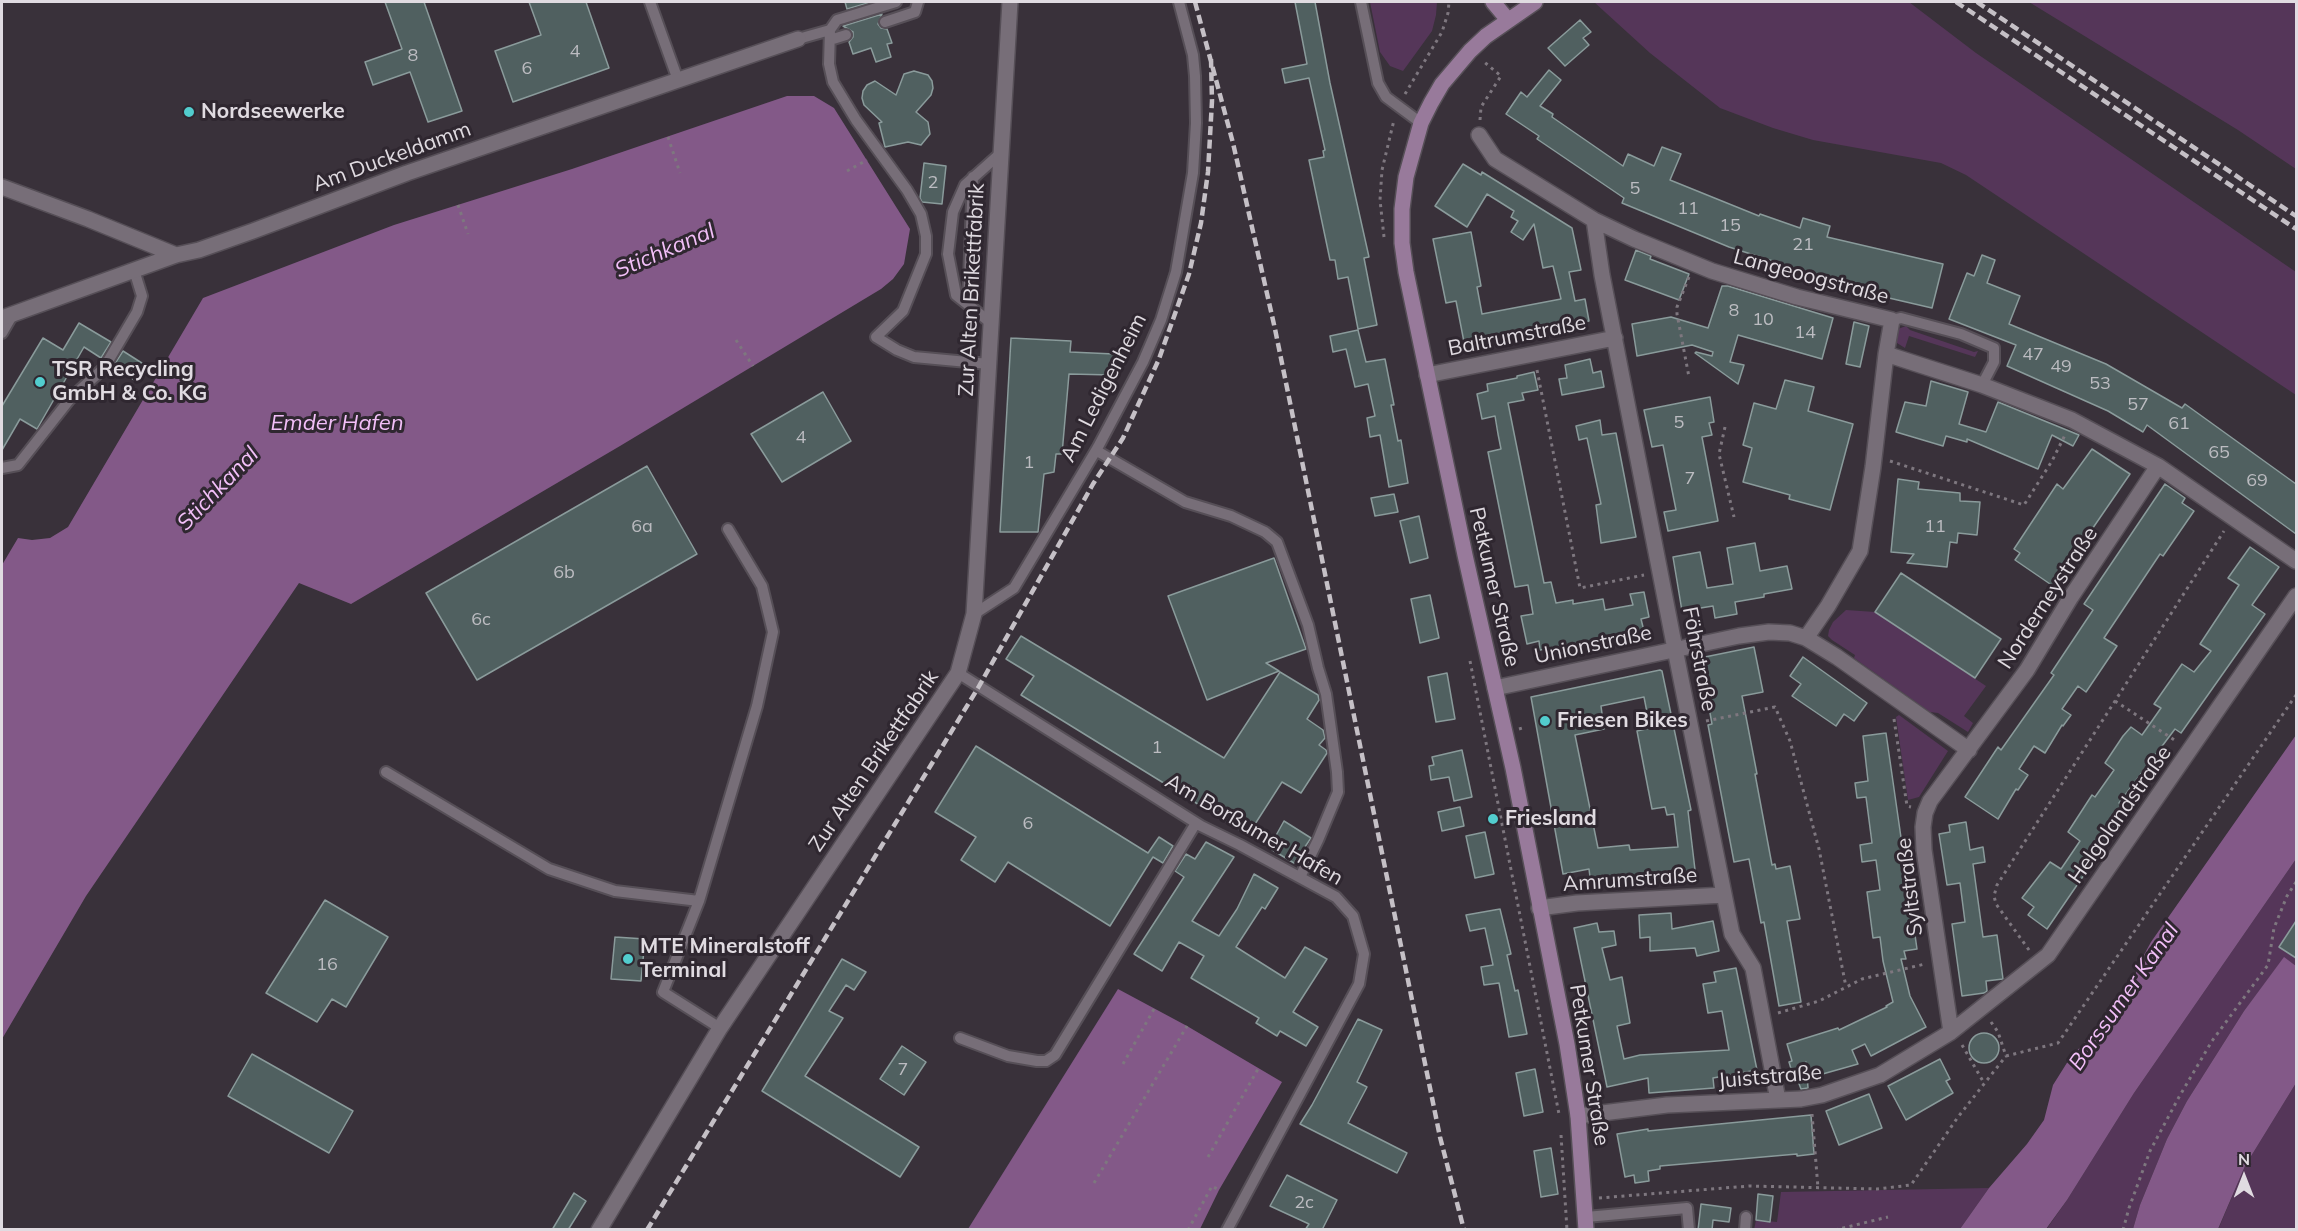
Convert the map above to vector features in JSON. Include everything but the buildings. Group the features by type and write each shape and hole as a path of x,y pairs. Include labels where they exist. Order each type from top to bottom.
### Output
{"main road":[{"path":"1493,2 1508,20"},
{"name":"Petkumer Straße","path":"1535,2 1508,20 1470,51 1442,84 1421,123 1406,177 1402,208 1402,243 1427,375 1495,688 1567,1044 1578,1116 1586,1223"}],"street":[{"name":"Zur Alten Brikettfabrik","path":"599,1230 720,1028 958,673 974,614 1010,2"},
{"name":"Am Duckeldamm","path":"7,316 798,39"},
{"name":"Langeoogstraße","path":"1479,135 1495,159 1594,220 1634,240 1694,264 1797,297 1892,320 1886,354"},
{"path":"2,187 176,255"},
{"name":"Föhrstraße","path":"1594,220 1675,649 1732,934 1753,968 1778,1100"},
{"name":"Baltrumstraße","path":"1427,375 1615,338"},
{"path":"1806,638 1828,606 1860,551 1886,354 1982,385 2072,420 2158,466 2296,561"},
{"name":"Norderneystraße","path":"1969,750 2027,670 2071,597 2158,466"},
{"name":"Helgolandstraße","path":"1951,1032 2048,955 2296,596"},
{"name":"Unionstraße","path":"1495,688 1675,649 1769,632 1790,633 1821,646 1969,750"},
{"name":"Syltstraße","path":"1951,1032 1924,850 1923,827 1930,801 1969,750"},
{"name":"Amrumstraße","path":"1539,908 1577,903 1724,895"},
{"name":"Juiststraße","path":"1578,1116 1667,1106 1811,1097 1841,1090 1880,1075 1951,1032"}],"lane":[{"path":"650,2 678,80"},
{"path":"896,2 837,20 830,35 829,64 833,82 856,120 907,190 921,214 926,236 926,254 903,311 876,338 914,357 989,364"},
{"path":"885,22 915,12 918,2"},
{"name":"Am Ledigenheim","path":"974,614 1014,588 1096,451 1143,362 1161,320 1176,272 1187,222 1196,123 1193,55 1179,2"},
{"path":"1361,2 1378,83 1386,97 1421,123"},
{"path":"798,39 846,35"},
{"path":"991,322 956,295 948,254 953,212 965,185 1002,152"},
{"path":"968,304 973,177"},
{"path":"2,468 18,465 70,399 104,368 137,312 142,296 134,270"},
{"path":"2,333 7,316"},
{"path":"1892,320 1901,318 1961,334 1994,348 1994,362 1982,385"},
{"path":"1096,451 1185,502 1231,516 1265,532 1277,542 1281,550 1308,625 1326,694 1337,772 1338,792 1300,877"},
{"path":"720,1028 663,992 699,901 757,706 773,632 762,586 728,529"},
{"name":"Am Borßumer Hafen","path":"958,673 1196,823 1336,897 1353,916 1364,954 1359,984 1227,1230"},
{"path":"386,772 549,869 615,891 699,901"},
{"path":"960,1038 1008,1056 1046,1061 1055,1055 1196,823"},
{"path":"1586,1223 1687,1208 1689,1230"},
{"path":"1745,1230 1746,1216"}],"path":[{"path":"1470,51 1501,76 1481,107 1479,135"},
{"path":"668,137 680,173"},
{"path":"847,171 867,160"},
{"path":"458,205 468,234"},
{"path":"1689,377 1677,307 1694,264"},
{"path":"736,340 753,366"},
{"path":"1533,353 1580,588 1660,571"},
{"path":"1874,456 2024,505 2052,461 2072,420"},
{"path":"1725,427 1719,454 1734,517"},
{"path":"2039,964 1996,904 1994,896 1997,885 2232,517"},
{"path":"1585,1199 1749,1186 1877,1188 1911,1185 2006,1056 2058,1044 2296,695"},
{"path":"1891,696 1907,806 1925,813"},
{"path":"2115,701 2190,750"},
{"path":"1690,724 1775,707 1790,741 1819,849 1846,987"},
{"path":"2123,1230 2150,1151 2179,1096 2212,1041 2268,965 2274,928 2287,896 2296,882"},
{"path":"1762,1018 1797,1009 1862,979 1940,962"},
{"path":"1123,1064 1154,1009"},
{"path":"1981,1009 1998,1032 2006,1056"},
{"path":"1094,1183 1187,1026"},
{"path":"1951,1032 1959,1041 1984,1084"},
{"path":"1208,1157 1258,1068"},
{"path":"1811,1097 1818,1188"},
{"path":"1188,1230 1212,1186 1219,1190"},
{"path":"1835,1230 1888,1216"}],"shaded area":[{"path":"1370,2 1437,2 1432,31 1403,71 1390,66 1380,52"},
{"path":"1594,2 1909,2 1976,53 2296,272 2296,395 1966,175 1941,163 1813,140 1720,108 1650,53"},
{"path":"2029,2 2296,2 2296,169 2238,130"},
{"path":"1906,326 1910,330 1974,352 1978,351 1975,357 1909,336 1905,348 1897,343 1896,336 1898,329"},
{"path":"1846,610 1875,612 1986,686 1964,716 1973,723 1968,732 1938,713 1930,712 1854,658 1855,655 1828,636 1833,622"},
{"path":"1899,715 1948,751 1919,797 1908,800 1896,717"},
{"path":"2296,859 2296,966 2284,958 2244,1011 2187,1101 2167,1139 2140,1205 2133,1229 2046,1230 2134,1093"},
{"path":"2296,1083 2296,1229 2218,1230 2245,1166"},
{"path":"1989,1188 1960,1229 1754,1230 1756,1220 1777,1222 1781,1192"}],"water":[{"name":"Emder Hafen","path":"787,96 814,96 834,108 910,229 904,264 893,279 881,289 620,446 351,604 299,583 86,896 2,1039 2,565 18,538 32,540 50,538 68,527 203,298 394,225 572,169"},
{"path":"2296,735 2296,859 2134,1093 2067,1200 2046,1229 1960,1229 1989,1188 2027,1144 2044,1120 2053,1085 2070,1058 2121,1004 2151,942"},
{"path":"2284,957 2296,966 2296,1083 2245,1166 2218,1229 2133,1229 2140,1205 2167,1139 2187,1101 2244,1011"},
{"path":"1118,989 1187,1026 1282,1082 1219,1190 1200,1229 968,1229"}],"railway":[{"path":"1195,2 1233,143 1275,329 1440,1137 1464,1230"},
{"path":"1956,2 2296,229"},
{"path":"1977,2 2296,216"},
{"path":"647,1230 978,688 1093,484 1123,438 1159,359 1189,274 1201,223 1208,172 1212,101 1211,59"}],"place":[{"name":"Nordseewerke","path":"189,112"},
{"name":"TSR Recycling GmbH & Co. KG","path":"40,382"},
{"name":"Friesen Bikes","path":"1545,721"},
{"name":"Friesland","path":"1493,819"},
{"name":"MTE Mineralstoff Terminal","path":"628,959"}],"water label":[{"name":"Stichkanal","path":"665,251"},
{"name":"Stichkanal","path":"218,489"},
{"name":"Borssumer Kanal","path":"2124,997"}]}
